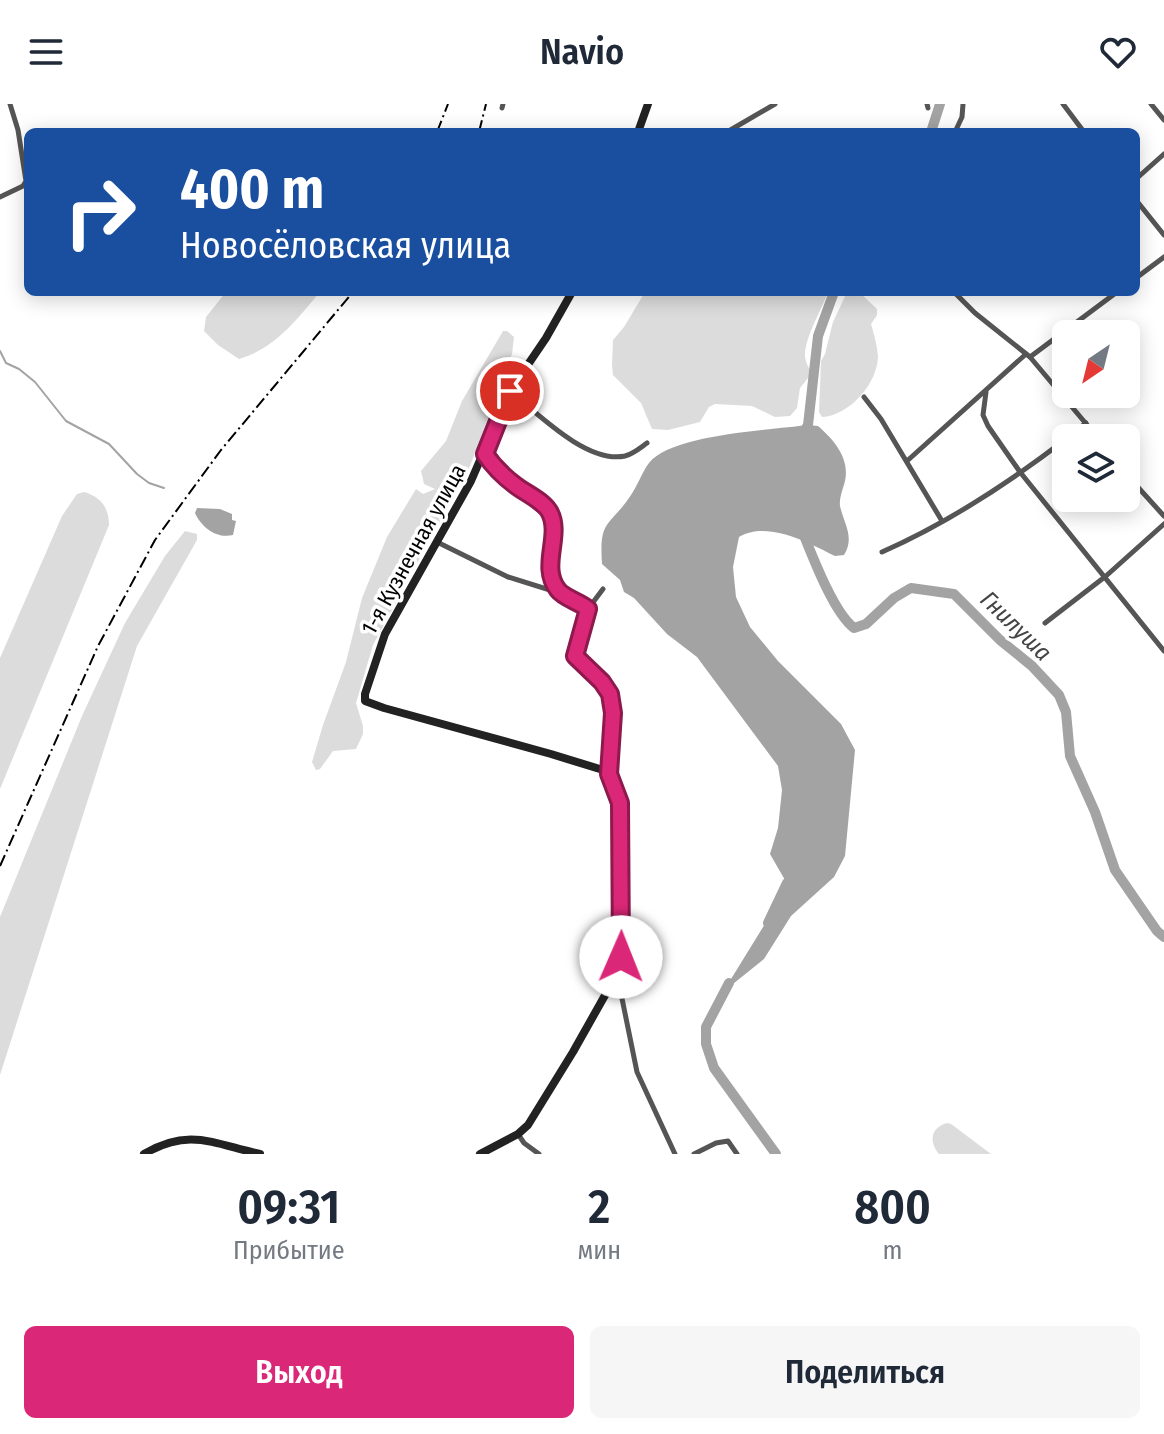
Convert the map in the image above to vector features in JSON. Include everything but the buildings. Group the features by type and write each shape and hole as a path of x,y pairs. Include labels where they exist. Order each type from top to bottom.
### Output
{"street":[{"path":"10,104 24,168"},
{"path":"639,128 648,104"},
{"path":"734,128 775,104"},
{"path":"957,128 963,104"},
{"path":"1063,104 1081,128"},
{"path":"1151,104 1164,120"},
{"path":"1140,175 1164,154"},
{"path":"0,197 24,184"},
{"path":"1140,205 1164,235"},
{"path":"1140,275 1164,257"},
{"name":"1-я Кузнечная улица","path":"570,296 510,391 485,454 385,634 365,701 551,754 609,774"},
{"path":"958,296 1028,356 1086,423"},
{"path":"907,461 1028,356 1111,296"},
{"path":"510,391 553,427 592,450 606,455 626,456 647,443"},
{"path":"986,392 985,420 1020,472 1164,651"},
{"path":"864,397 875,409 942,521"},
{"path":"882,552 942,521 1052,448"},
{"path":"485,454 499,472 545,506 551,515 550,573 559,593"},
{"path":"1140,489 1164,516"},
{"path":"1045,623 1106,576 1164,524"},
{"path":"436,542 508,577 579,601 588,609"},
{"path":"480,1154 518,1134 528,1125 617,974 621,957 620,803 609,774 613,713 610,694 602,682 575,656 588,609 603,589"},
{"path":"617,974 637,1072 675,1154"},
{"path":"518,1134 539,1154"},
{"path":"144,1154 168,1143 197,1138 260,1154"},
{"path":"694,1154 716,1143 728,1141 737,1154"}],"shaded area":[{"path":"223,296 317,296 275,340 239,359 204,331 206,317"},
{"path":"643,296 826,296 806,346 806,361 812,373 800,388 797,408 790,416 775,417 752,406 715,404 709,407 700,422 668,430 652,429 641,403 613,375 613,340"},
{"path":"845,296 863,296 877,309 871,324 878,352 877,366 867,387 852,404 842,411 822,417 819,412 821,361"},
{"path":"503,331 514,337 512,354 470,466 373,645 356,703 363,734 356,749 333,751 316,770 312,762 323,725 346,662 362,598 387,537 416,489 423,494 435,489 424,484 421,471 446,441 462,401"},
{"path":"818,426 830,437 843,457 846,473 840,506 849,536 844,555 835,556 788,535 750,532 739,537 733,567 736,597 750,627 778,661 841,724 855,750 845,856 834,877 791,916 764,959 723,992 781,898 785,880 770,854 778,828 782,790 778,766 697,657 667,634 634,598 624,592 620,580 602,564 602,538 607,525 631,495 649,463 661,453 723,435"},
{"path":"84,492 103,504 109,525 0,789 0,658 62,516 77,494"},
{"path":"197,508 220,509 232,514 232,520 236,521 233,535 216,534 206,528 195,513"},
{"path":"185,531 197,534 197,540 137,646 0,1075 0,917 82,716 125,623 165,556"},
{"path":"947,1123 991,1154 939,1154 934,1145 934,1132"}],"waterway":[{"path":"932,128 940,104"},
{"path":"803,434 808,425 818,336 833,296"},
{"path":"0,351 6,363 35,382 66,421 109,444 137,474 149,483 164,488"},
{"name":"Гнилуша","path":"803,533 832,598 854,628 866,624 894,598 911,588 954,594 1059,695 1066,712 1070,756 1095,812 1115,870 1164,937"},
{"path":"768,923 787,883"},
{"path":"729,983 706,1027 706,1044 714,1068 776,1154"}],"railway":[{"path":"439,128 448,104"},
{"path":"480,128 486,104"},
{"path":"0,866 98,646 155,540 221,450 350,296"}],"route":[{"path":"510,391 485,454 499,472 545,506 551,515 550,573 553,582 559,593 579,601 588,609 575,656 610,694 613,713 609,774 620,803 621,957"}]}
